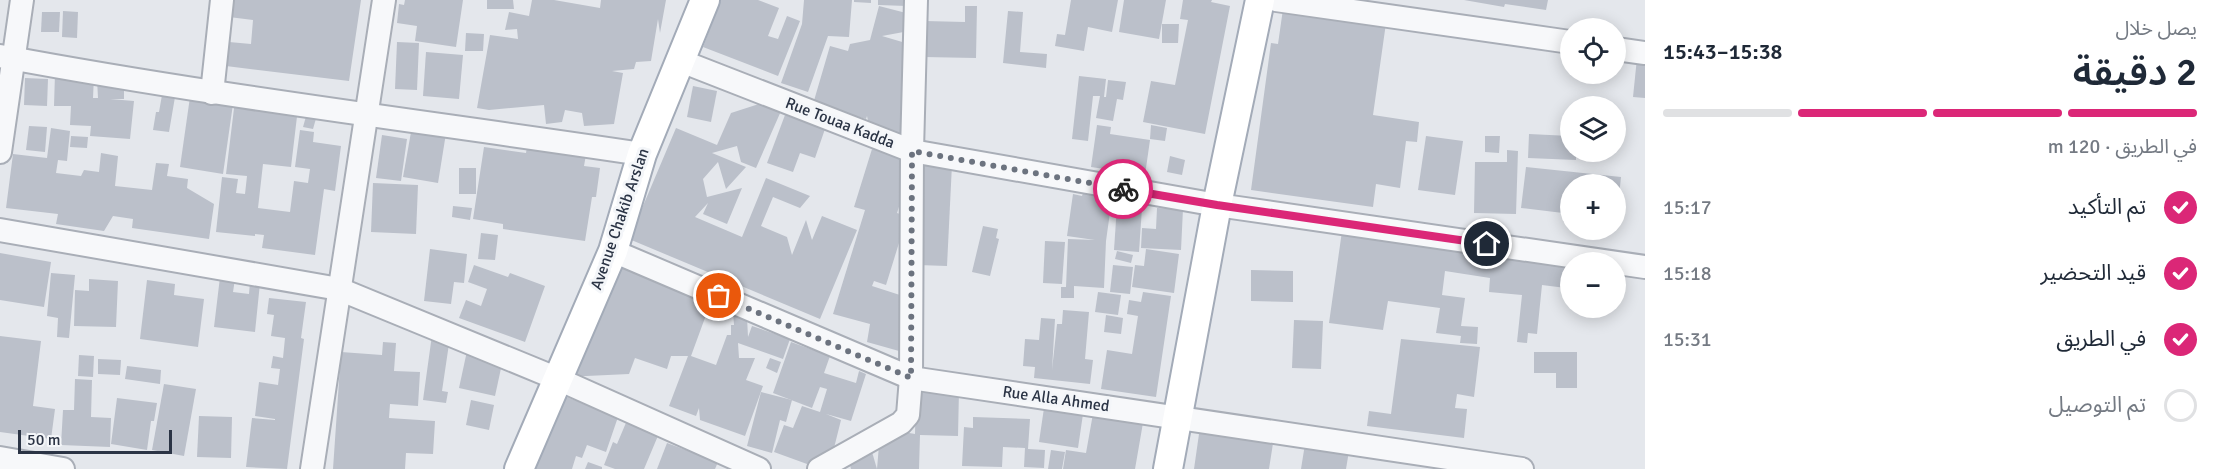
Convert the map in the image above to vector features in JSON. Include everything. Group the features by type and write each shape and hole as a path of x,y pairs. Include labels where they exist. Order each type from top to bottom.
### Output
{"main road":[{"name":"Avenue Chakib Arslan","path":"519,469 613,251 642,154 705,0"},
{"path":"1168,469 1217,205 1260,0"}],"street":[{"path":"0,152 7,57 22,0"},
{"path":"212,93 222,0"},
{"path":"312,469 384,0"},
{"path":"819,469 901,423 908,415 911,378 912,151 916,0"},
{"path":"1276,0 1560,41"},
{"path":"1626,50 1645,53"},
{"path":"7,57 212,93 366,113 642,154"},
{"name":"Rue Touaa Kadda","path":"681,61 912,151 1217,205 1645,267"},
{"path":"0,230 339,290 558,379 759,469"},
{"name":"Rue Alla Ahmed","path":"613,251 911,378 1522,469"},
{"path":"0,458 63,469"}],"building":[{"path":"231,0 361,0 349,81 226,66 229,42 251,44 253,20 229,17"},
{"path":"405,0 463,0 456,47 415,41 417,26 397,23 399,4 404,5"},
{"path":"487,0 513,0 514,9 487,9"},
{"path":"532,0 554,0 600,8 601,0 666,0 660,33 658,19 651,61 636,62 634,69 612,71 623,73 614,124 584,126 582,113 565,110 562,122 546,124 544,105 489,110 477,108 490,35 518,39 517,29 505,30 509,12 529,16"},
{"path":"721,0 758,0 779,8 768,36 778,39 787,16 800,21 778,76 703,47"},
{"path":"804,0 852,0 849,37 828,36 808,92 781,83 802,24"},
{"path":"854,0 871,0 871,3 854,2"},
{"path":"878,0 907,0 907,6 878,5"},
{"path":"1071,0 1118,0 1112,32 1088,27 1084,51 1055,46 1057,34 1065,35"},
{"path":"1124,0 1166,0 1159,39 1119,32"},
{"path":"1183,0 1212,0 1211,2 1230,6 1205,134 1143,122 1151,81 1175,85 1188,20 1180,19"},
{"path":"1464,0 1548,0 1546,10 1505,4 1504,7"},
{"path":"879,6 910,14 909,31 882,36 909,44 903,135 869,125 867,116 866,119 813,104 830,46 848,51 850,44 870,40"},
{"path":"965,6 977,6 976,58 924,57 925,21 965,22"},
{"path":"1283,9 1386,23 1373,115 1419,122 1417,142 1406,141 1400,188 1376,184 1373,207 1251,190 1271,43 1278,44"},
{"path":"63,11 78,12 77,38 62,37"},
{"path":"1008,11 1023,12 1020,52 1047,54 1046,68 1003,63"},
{"path":"42,12 60,12 59,32 41,32"},
{"path":"1162,24 1179,24 1178,43 1162,43"},
{"path":"466,33 484,34 483,51 465,51"},
{"path":"397,42 419,43 417,90 395,89"},
{"path":"426,52 463,55 459,99 423,96"},
{"path":"1637,58 1645,58 1645,98 1633,97"},
{"path":"55,74 94,76 93,98 98,98 97,79 113,78 113,89 124,89 124,99 110,99 134,101 130,139 90,136 91,126 70,125 71,106 54,106"},
{"path":"1079,76 1106,79 1104,97 1106,97 1108,80 1126,82 1123,100 1117,99 1113,121 1096,118 1100,96 1093,96 1088,141 1072,139"},
{"path":"25,78 48,79 47,106 24,105"},
{"path":"693,86 717,91 711,122 687,117"},
{"path":"162,95 175,97 169,132 153,130"},
{"path":"190,97 233,104 223,174 180,167"},
{"path":"235,100 298,108 291,167 263,164 258,208 290,212 294,181 308,183 310,169 295,167 300,130 314,132 313,142 341,146 335,191 324,189 315,255 262,248 264,235 216,232 222,177 238,179 236,193 245,194 247,176 226,174"},
{"path":"762,103 781,111 756,168 741,162 737,146 712,153 746,167 726,189 718,162 703,179 707,197 742,188 727,224 703,214 708,203 695,217 742,237 766,178 810,196 800,208 773,197 761,226 787,237 792,255 806,220 812,240 822,216 857,230 820,319 629,239 676,128 717,145 731,113"},
{"path":"307,113 317,115 313,129 303,127"},
{"path":"785,115 825,129 815,158 800,153 793,172 767,163"},
{"path":"413,121 447,127 438,183 403,177"},
{"path":"1097,125 1111,127 1110,134 1150,140 1145,175 1091,167"},
{"path":"1151,125 1167,128 1165,141 1150,139"},
{"path":"29,126 47,127 45,152 26,150"},
{"path":"51,128 70,131 67,161 58,160 56,173 81,176 84,170 99,172 101,153 118,156 115,186 152,190 156,163 169,164 167,176 188,179 187,188 214,204 209,239 132,228 133,219 113,216 104,231 56,224 58,214 6,208 13,154 47,158"},
{"path":"1529,134 1560,136 1560,159 1528,158"},
{"path":"382,135 407,139 401,181 376,178"},
{"path":"71,136 88,137 87,148 70,147"},
{"path":"1426,136 1463,141 1455,195 1418,190"},
{"path":"1485,136 1500,136 1499,153 1485,152"},
{"path":"528,140 587,149 584,166 600,168 596,197 592,197 585,241 503,229 503,224 473,219 484,147 526,153"},
{"path":"872,149 904,159 904,191 897,213 903,215 903,230 886,285 874,281 872,286 903,296 903,339 899,351 867,342 870,324 833,314 865,210 854,207"},
{"path":"1507,150 1518,151 1516,214 1474,213 1475,162 1507,162"},
{"path":"1170,156 1185,160 1182,175 1167,172"},
{"path":"923,163 952,164 947,266 918,265"},
{"path":"1526,167 1592,174 1560,174 1560,213 1521,208"},
{"path":"459,168 476,168 476,194 459,194"},
{"path":"373,183 418,185 416,234 371,232"},
{"path":"1118,191 1143,193 1139,252 1114,250"},
{"path":"1083,193 1112,198 1106,241 1104,288 1074,286 1074,298 1061,298 1061,287 1066,287 1068,239 1095,240 1067,236 1073,194 1082,196"},
{"path":"453,206 472,208 470,220 452,217"},
{"path":"1157,208 1183,209 1181,250 1141,248 1142,228 1156,229"},
{"path":"1344,217 1560,258 1560,287 1542,285 1537,334 1528,333 1527,343 1517,342 1522,295 1489,292 1490,278 1445,271 1442,295 1465,298 1461,326 1478,327 1477,344 1460,343 1461,336 1436,333 1440,308 1388,301 1383,330 1329,323"},
{"path":"983,226 998,229 996,238 999,239 990,276 972,272"},
{"path":"481,233 498,235 495,260 478,259"},
{"path":"1045,241 1065,242 1062,284 1043,283"},
{"path":"430,249 467,254 464,283 454,282 451,304 424,301"},
{"path":"1146,249 1179,254 1174,293 1132,287 1135,265 1144,266"},
{"path":"1117,251 1133,255 1131,263 1115,259"},
{"path":"0,253 51,262 44,307 0,300"},
{"path":"608,258 713,296 691,356 716,365 727,335 731,335 731,325 734,325 733,312 747,317 748,337 752,326 790,339 783,359 738,343 739,358 755,358 746,380 763,386 745,436 700,420 699,408 696,416 669,406 688,356 671,356 667,369 635,358 629,374 565,377"},
{"path":"474,265 508,277 510,273 545,286 525,342 459,318 466,300 481,306 487,289 468,282"},
{"path":"1113,265 1133,267 1130,294 1110,292"},
{"path":"1251,270 1293,271 1293,302 1251,301"},
{"path":"51,273 75,275 69,338 57,337 58,318 47,316"},
{"path":"220,277 235,279 233,292 249,294 250,282 260,283 255,332 214,327"},
{"path":"89,279 118,281 116,327 74,326 75,290 89,291"},
{"path":"147,280 175,284 174,295 204,299 198,347 140,339"},
{"path":"1098,292 1121,295 1118,315 1095,312"},
{"path":"1143,292 1171,296 1156,397 1101,389 1107,350 1132,354 1138,316 1127,314 1129,300 1141,302"},
{"path":"269,298 306,302 301,338 304,339 287,469 246,467 252,418 275,420 255,416 259,382 278,385 280,369 271,368 273,356 283,358 285,338 271,336 274,315 267,314"},
{"path":"1063,310 1089,312 1085,359 1093,360 1090,384 1034,378 1035,367 1023,366 1025,339 1039,340 1041,318 1055,319 1052,370 1057,324 1062,324"},
{"path":"1106,315 1123,318 1121,334 1104,332"},
{"path":"1294,320 1323,321 1321,369 1292,368"},
{"path":"432,335 450,337 442,391 448,392 446,403 423,400"},
{"path":"0,336 41,341 33,406 55,409 51,439 0,432"},
{"path":"1401,339 1480,347 1474,397 1457,394 1455,408 1467,409 1464,438 1367,426 1369,411 1391,414"},
{"path":"383,342 396,343 394,371 420,372 418,406 390,404 389,418 435,421 433,454 406,453 405,469 333,469 341,352 382,355"},
{"path":"791,342 830,356 824,373 856,383 859,371 866,374 851,421 826,414 841,420 834,448 807,464 774,452 784,425 793,428 802,406 820,412 827,389 820,387 812,408 773,393"},
{"path":"467,351 503,359 495,396 459,388"},
{"path":"1534,352 1577,352 1577,388 1556,388 1556,373 1534,373"},
{"path":"79,355 94,356 93,377 78,376"},
{"path":"770,358 781,362 777,373 766,368"},
{"path":"98,359 121,360 120,375 98,374"},
{"path":"127,366 161,370 160,384 125,379"},
{"path":"75,379 92,380 91,417 111,418 110,447 61,445 63,410 74,410"},
{"path":"164,384 196,389 184,456 152,450"},
{"path":"916,389 959,390 958,436 920,435 919,469 877,469 879,445 898,431 915,434"},
{"path":"761,392 792,400 786,422 780,420 772,453 747,446"},
{"path":"556,393 618,417 606,452 587,445 582,458 576,456 572,469 530,469"},
{"path":"117,398 157,403 154,421 151,421 147,450 111,444"},
{"path":"471,400 494,405 489,430 466,425"},
{"path":"1044,408 1083,414 1078,448 1039,442"},
{"path":"1094,408 1144,417 1135,469 1063,469 1066,450 1086,453"},
{"path":"199,416 232,417 231,458 197,457"},
{"path":"973,417 1030,419 1028,449 1045,450 1044,468 1024,467 1025,448 1003,447 1002,467 962,466 964,427 973,428"},
{"path":"628,418 660,431 644,469 615,469 604,465 613,442 617,444"},
{"path":"1200,427 1274,437 1269,469 1194,469"},
{"path":"667,443 718,462 715,469 657,469"},
{"path":"1305,444 1349,451 1346,469 1301,469"},
{"path":"1051,450 1065,452 1062,469 1048,469"},
{"path":"872,452 877,469 851,469 850,465"},
{"path":"588,462 602,467 602,469 585,469"}],"way so far":[{"path":"719,296 911,378 912,151 1123,189"}],"route":[{"path":"1123,189 1487,244"}]}
